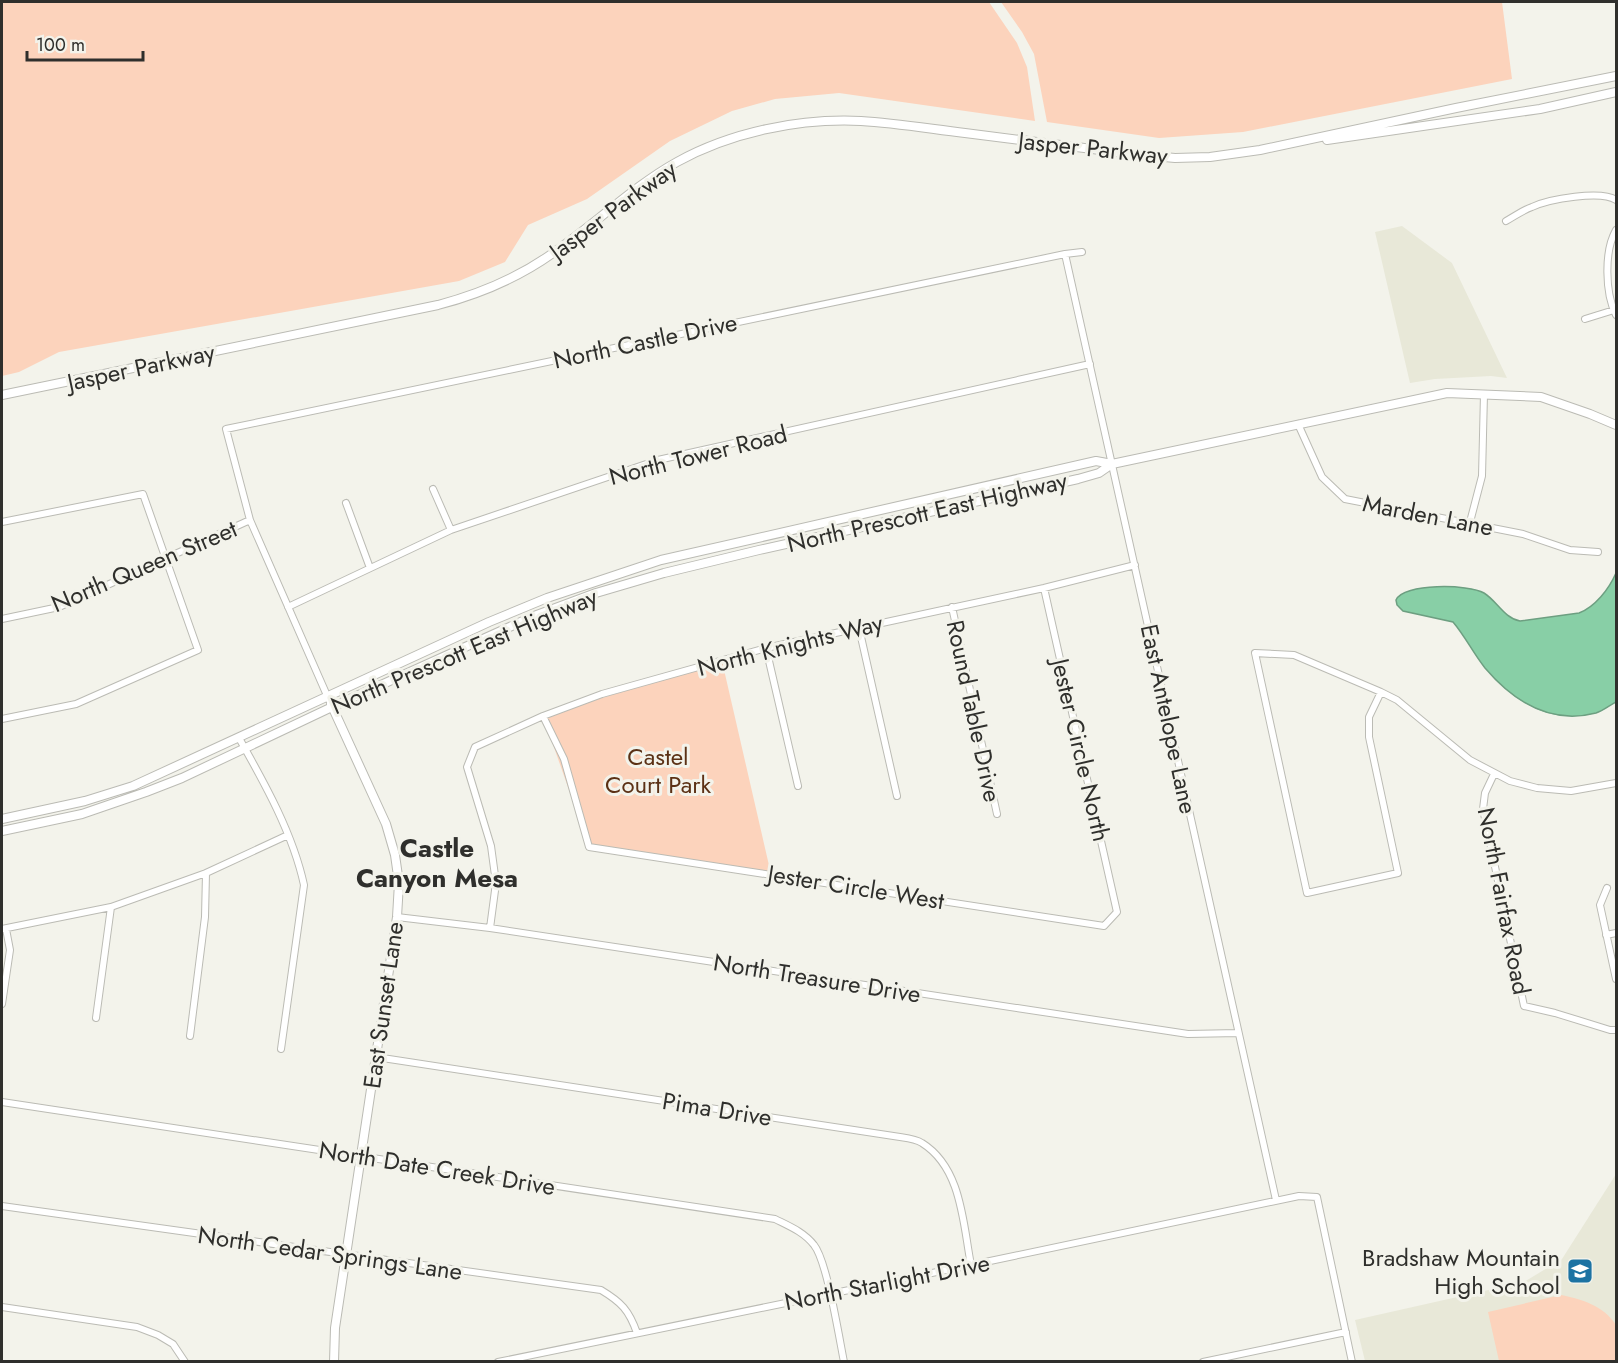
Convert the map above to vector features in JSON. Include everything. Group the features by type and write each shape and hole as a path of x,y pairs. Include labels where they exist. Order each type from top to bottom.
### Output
{"street":[{"name":"Jasper Parkway","path":"1270,147 1617,76"},
{"name":"Jasper Parkway","path":"2,395 428,308 469,297 502,283 555,253 624,197 679,161 738,137 774,128 812,123 861,121 1175,158 1210,157 1540,109 1617,92"},
{"path":"1506,221 1533,206 1592,194 1611,196 1617,200"},
{"path":"1585,319 1615,312 1606,281 1613,237 1617,230"},
{"path":"1065,254 1082,252"},
{"name":"East Antelope Lane","path":"1065,254 1276,1200"},
{"name":"North Castle Drive","path":"226,429 1065,254"},
{"name":"North Tower Road","path":"288,607 451,530 658,460 1090,364"},
{"name":"North Prescott East Highway","path":"2,831 82,814 182,778 489,622 547,597 661,560 1096,461 1112,464 1447,393 1541,397 1617,425"},
{"path":"1470,522 1482,476 1485,438 1484,394"},
{"name":"Marden Lane","path":"1298,424 1322,477 1345,499 1523,534 1570,550 1598,552"},
{"name":"East Sunset Lane","path":"226,429 250,520 386,824 395,855 399,883 397,917 335,1328 334,1362"},
{"name":"North Prescott East Highway","path":"2,819 85,801 133,786 239,738 534,616 603,591 664,573 839,531 1078,479 1100,473 1112,464"},
{"path":"433,489 451,530"},
{"path":"2,522 143,494 198,650 76,704 2,719"},
{"path":"346,502 370,568"},
{"path":"836,519 839,531"},
{"name":"North Queen Street","path":"2,619 58,607 250,520"},
{"name":"North Knights Way","path":"490,928 496,883 491,846 466,767 475,747 543,716 602,694 766,648 1044,588 1135,565"},
{"path":"599,580 603,591"},
{"name":"Jester Circle North","path":"1044,588 1117,912"},
{"name":"Round Table Drive","path":"952,607 997,814"},
{"path":"859,628 897,796"},
{"path":"766,648 798,786"},
{"path":"1381,692 1369,717 1368,737 1398,873 1307,892 1256,654 1294,656 1381,692 1397,700 1470,760 1510,781 1537,788 1571,791 1617,783"},
{"name":"Jester Circle West","path":"543,716 564,759 589,847 1104,926 1117,912"},
{"path":"239,738 288,835 300,866 304,885 281,1049"},
{"name":"North Fairfax Road","path":"1494,774 1485,793 1483,809 1524,1006 1617,1030"},
{"path":"12,817 15,829"},
{"path":"2,1004 10,950 4,929 111,907 206,873 288,835"},
{"path":"190,1036 205,917 206,873"},
{"path":"1607,888 1600,905 1617,979"},
{"path":"96,1018 111,907"},
{"name":"North Treasure Drive","path":"397,917 490,928 1188,1034 1238,1033"},
{"path":"1606,935 1617,933"},
{"name":"Pima Drive","path":"376,1057 921,1142 945,1164 953,1180 971,1265"},
{"name":"North Date Creek Drive","path":"2,1102 775,1219 799,1231 815,1245 822,1262 844,1362"},
{"name":"North Starlight Drive","path":"498,1362 1299,1196 1317,1197 1346,1332"},
{"name":"North Cedar Springs Lane","path":"2,1206 601,1290 618,1300 625,1308 631,1316 637,1333"},
{"path":"2,1307 137,1327 158,1335 172,1344 185,1362"},
{"path":"1203,1362 1346,1332 1352,1362"}],"shaded area":[{"path":"1402,226 1452,263 1507,378 1491,376 1435,379 1410,383 1375,232"},
{"path":"1616,573 1616,702 1599,712 1579,716 1548,713 1521,700 1508,691 1485,668 1453,622 1403,611 1397,605 1396,600 1401,594 1411,590 1437,587 1465,588 1489,596 1505,613 1520,621 1579,613 1585,610 1601,597"},
{"name":"Bradshaw Mountain High School","path":"1616,1174 1616,1361 1365,1361 1355,1320 1524,1282 1562,1259"}],"green space":[{"path":"2,2 989,2 1017,43 1027,67 1035,121 839,93 775,99 732,111 670,141 587,199 528,225 505,262 459,281 59,352 19,372 2,376"},
{"path":"1001,2 1502,2 1512,79 1243,132 1159,138 1047,122 1034,54"},
{"name":"Castel Court Park","path":"722,661 771,874 589,847 543,716"},
{"path":"1561,1295 1592,1304 1611,1318 1616,1325 1616,1361 1499,1361 1488,1312"}],"place":[{"name":"Bradshaw Mountain High School","path":"1580,1271"}],"district":[{"name":"Castle Canyon Mesa","path":"437,863"}]}
